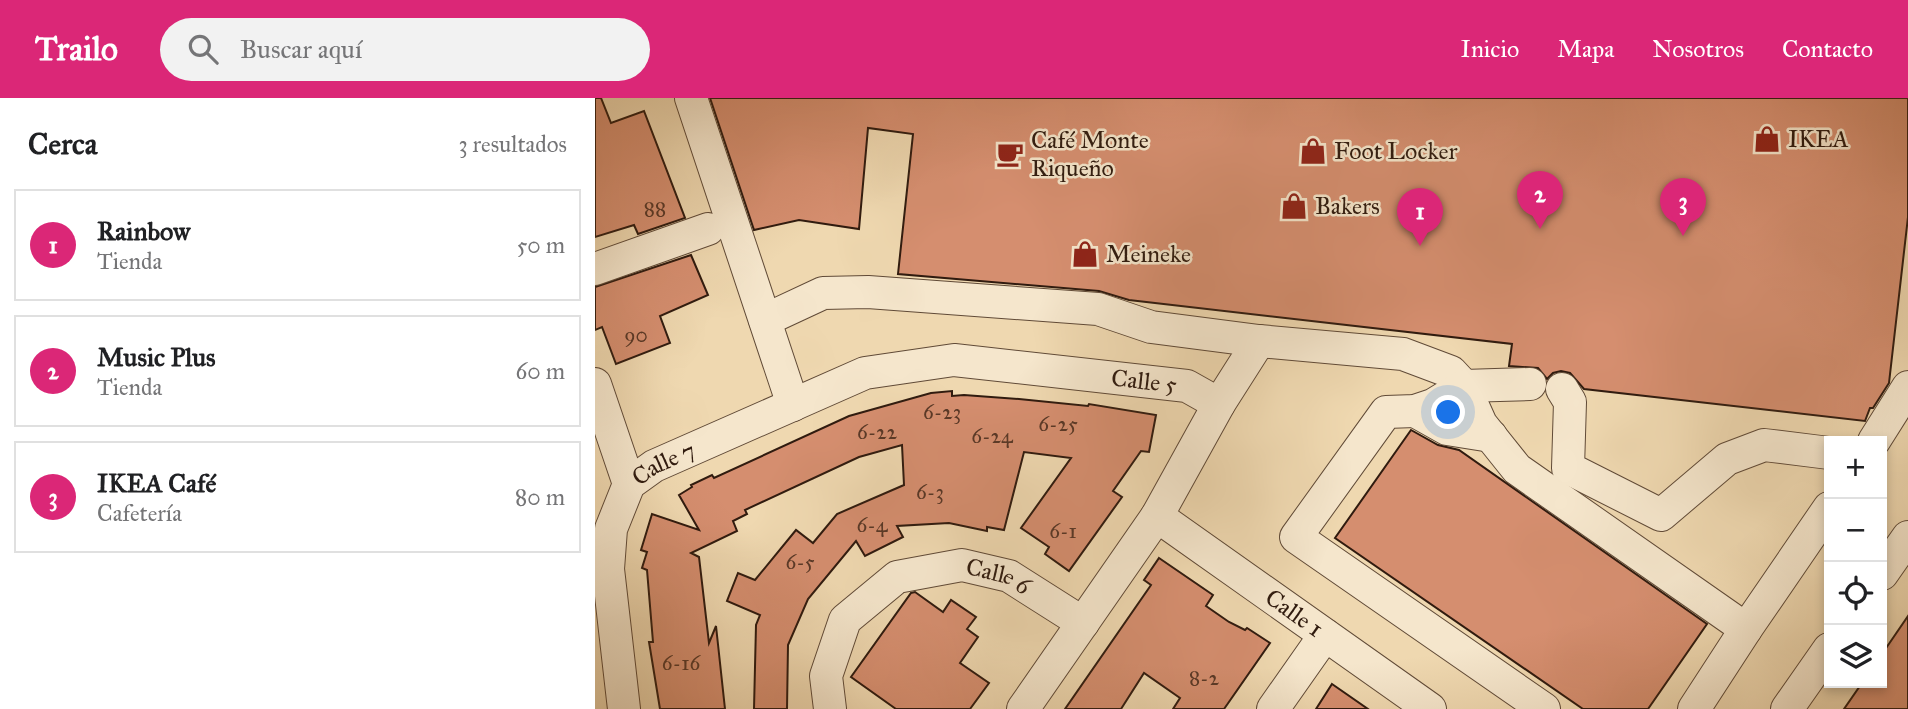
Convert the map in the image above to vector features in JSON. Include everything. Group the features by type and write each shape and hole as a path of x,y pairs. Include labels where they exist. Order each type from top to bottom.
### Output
{"street":[{"path":"691,98 793,405"},
{"path":"595,269 708,229"},
{"path":"765,320 823,293 869,292 1098,309 1151,327 1259,341 1403,354 1451,372 1464,386 1481,424 1517,469 1746,629"},
{"path":"1023,709 1157,516 1219,404 1259,341"},
{"name":"Calle 5","path":"793,405 865,373 954,360 1187,386 1219,404"},
{"path":"595,384 629,484"},
{"path":"1530,384 1464,386 1433,405 1415,411 1386,412 1296,537 1544,709"},
{"path":"1877,436 1908,387"},
{"path":"1557,498 1568,468 1570,402 1562,389"},
{"name":"Calle 7","path":"624,709 608,569 611,529 629,484 654,466 793,405"},
{"path":"1415,411 1447,429 1491,436"},
{"path":"1568,468 1661,515 1727,459 1764,445 1824,452"},
{"path":"1694,709 1824,515"},
{"name":"Calle 1","path":"1157,516 1430,709"},
{"path":"1887,567 1908,537"},
{"name":"Calle 6","path":"830,709 826,676 845,620 897,577 962,565 1009,576 1083,623"},
{"path":"1273,709 1325,635"},
{"path":"1787,709 1824,656"}],"building":[{"path":"595,98 601,98 611,123 644,111 685,218 638,234 634,225 595,237"},
{"path":"710,98 1908,98 1908,217 1889,383 1873,408 1870,408 1865,421 1584,389 1570,373 1553,373 1547,379 1538,368 1509,366 1512,344 1129,300 1099,291 898,274 913,134 868,128 859,229 799,220 754,230"},
{"path":"691,255 708,295 660,316 670,343 616,364 602,327 595,330 595,287"},
{"path":"952,391 952,396 1089,404 1156,415 1149,452 1141,451 1113,491 1122,497 1069,571 1045,554 1049,547 1021,528 1071,458 1024,452 1004,530 987,527 987,531 949,523 897,526 903,537 865,556 856,541 808,599 788,645 787,709 754,709 756,625 760,615 727,601 738,573 755,580 796,530 813,543 837,514 904,485 902,445 859,457 745,510 747,514 733,521 737,531 691,553 699,557 709,643 716,626 725,709 660,709 649,642 653,642 647,570 642,568 647,552 641,550 652,514 699,530 679,495 692,487 691,485 712,475 714,478 849,416 931,393"},
{"path":"1411,430 1438,445 1459,450 1707,624 1648,709 1583,709 1335,538"},
{"path":"1159,558 1213,595 1206,606 1229,622 1245,630 1247,628 1270,643 1224,709 1173,709 1180,698 1144,673 1121,709 1065,709 1151,585 1144,580"},
{"path":"915,592 943,612 951,600 976,617 967,629 978,637 960,663 989,683 970,709 896,709 851,677 911,593"},
{"path":"1908,616 1908,709 1844,709 1859,688 1887,688 1887,647"},
{"path":"1332,684 1368,709 1316,709"}],"place":[{"name":"IKEA","path":"1767,139"},
{"name":"Foot Locker","path":"1313,151"},
{"name":"Café Monte Riqueño","path":"1010,154"},
{"name":"Bakers","path":"1294,206"},
{"name":"Music Plus","path":"1540,229"},
{"name":"IKEA Café","path":"1683,236"},
{"name":"Rainbow","path":"1420,246"},
{"name":"Meineke","path":"1085,254"}]}
